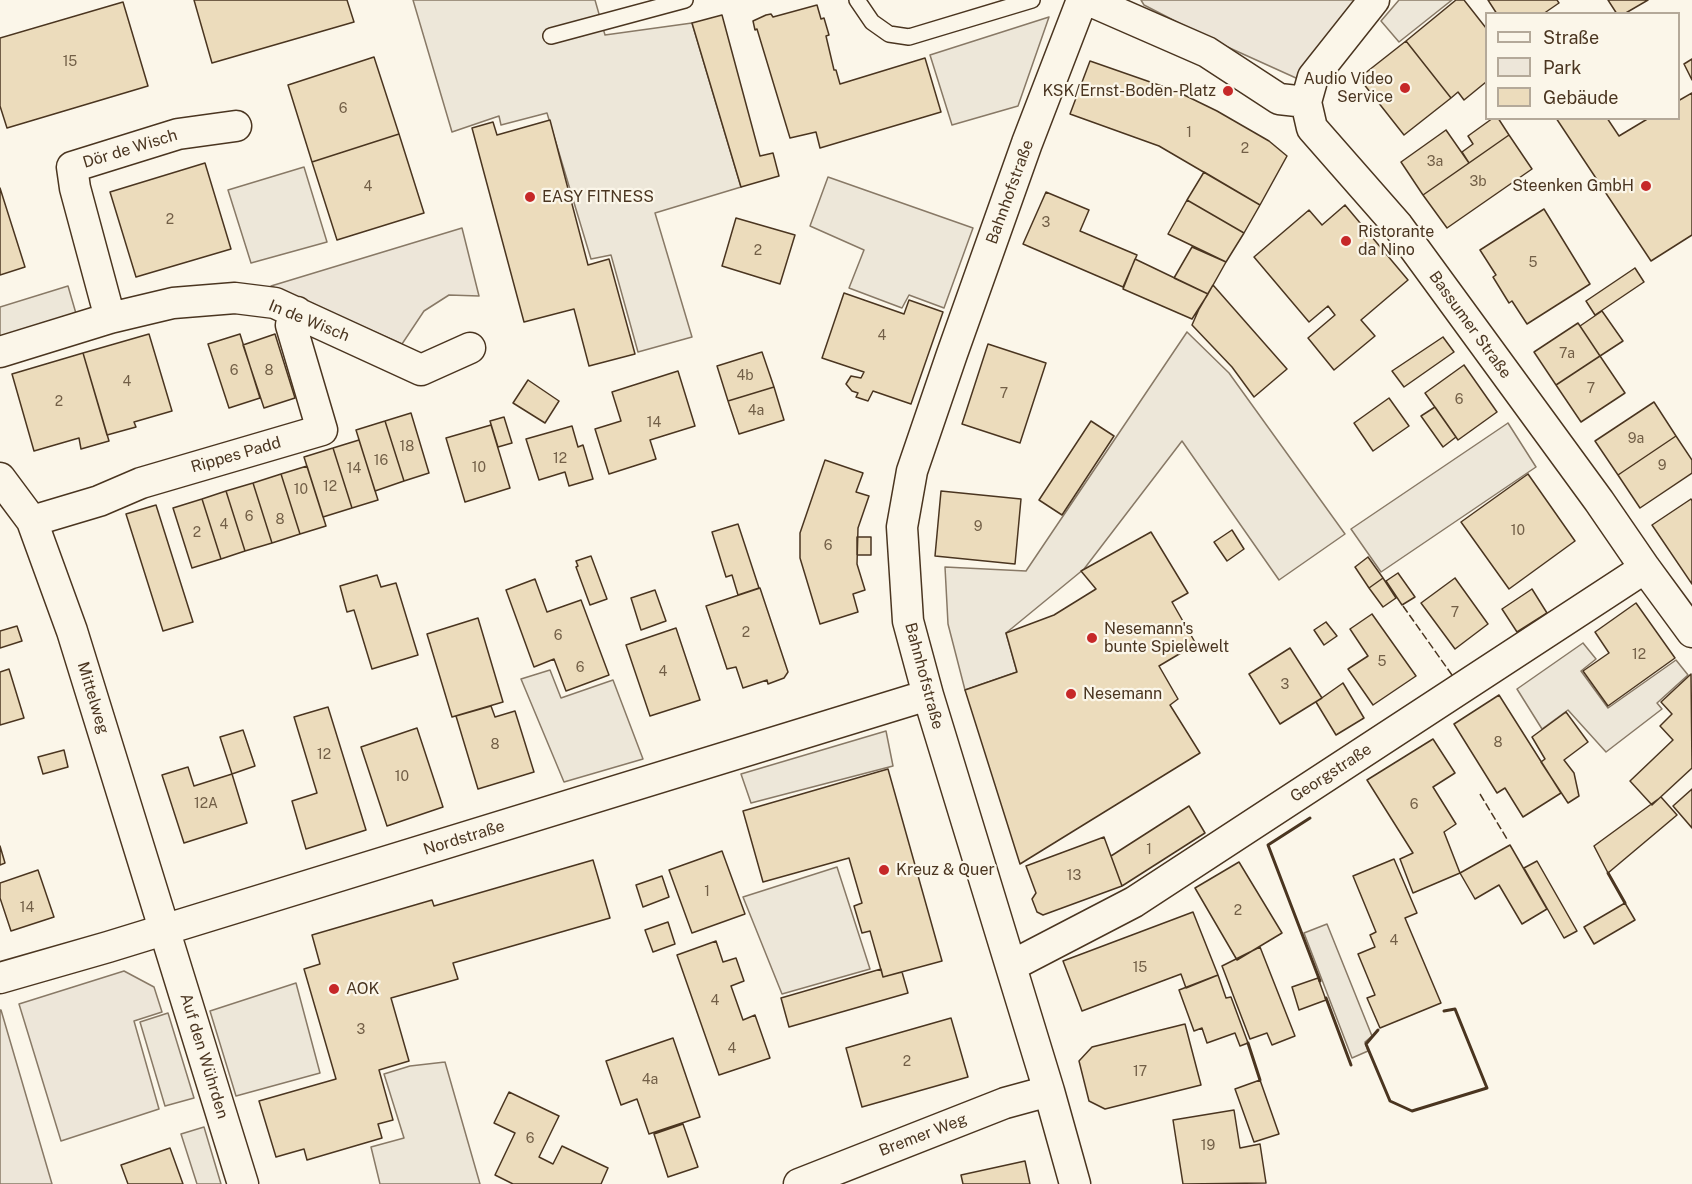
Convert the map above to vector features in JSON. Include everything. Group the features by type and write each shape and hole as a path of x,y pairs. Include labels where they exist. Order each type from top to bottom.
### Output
{"street":[{"name":"Bahnhofstraße","path":"1075,1184 1049,1091 928,695 908,621 902,527 912,471 1027,143 1082,0"},
{"path":"1088,0 1207,51 1280,99 1306,102 1313,77 1374,0"},
{"name":"Bassumer Straße","path":"1306,102 1312,128 1398,226 1692,632"},
{"name":"Dör de Wisch","path":"110,318 75,188 72,167 178,134 236,126"},
{"name":"In de Wisch","path":"0,352 110,318 173,303 235,298 275,303 421,370 470,348"},
{"name":"Rippes Padd","path":"32,521 99,501 141,483 322,430 291,325 297,312"},
{"name":"Mittelweg","path":"0,478 32,521 72,631 164,928"},
{"name":"Georgstraße","path":"1011,966 1134,902 1644,568"},
{"name":"Nordstraße","path":"0,978 108,947 928,695"},
{"name":"Auf den Wührden","path":"164,928 243,1184"},
{"name":"Bremer Weg","path":"799,1184 1005,1103 1049,1091"}],"lane":[{"path":"551,36 685,0"},
{"path":"857,0 872,22 889,34 909,37 1032,0"}],"green space":[{"path":"1141,0 1361,0 1296,78 1212,40 1144,5"},
{"path":"462,228 479,296 449,295 424,311 402,344 271,286"},
{"path":"124,971 154,987 162,1012 134,1021 159,1109 61,1141 19,1004"},
{"path":"1,1010 52,1184 0,1184"}],"shaded area":[{"path":"413,0 595,0 605,35 692,23 741,187 655,213 692,337 638,352 611,255 591,259 547,113 501,125 499,116 452,132"},
{"path":"1399,0 1452,0 1399,42 1381,21"},
{"path":"1049,17 1018,106 952,125 930,55"},
{"path":"304,167 327,242 251,263 228,190"},
{"path":"828,177 973,228 944,308 909,295 902,308 849,288 864,250 810,226"},
{"path":"68,286 77,317 0,340 0,307"},
{"path":"1187,332 1229,373 1345,534 1279,580 1182,441 1084,569 1006,633 1017,672 965,690 948,624 945,567 1026,571"},
{"path":"1508,423 1536,467 1381,572 1351,529"},
{"path":"1583,643 1596,659 1581,671 1608,708 1676,660 1688,675 1657,703 1662,709 1606,752 1568,710 1542,729 1517,689"},
{"path":"550,670 561,698 613,680 643,759 564,782 521,679"},
{"path":"886,731 893,766 751,803 741,774"},
{"path":"837,867 870,969 782,994 743,897"},
{"path":"1327,924 1372,1036 1365,1042 1368,1051 1352,1058 1304,933"},
{"path":"296,983 320,1073 236,1096 210,1011"},
{"path":"168,1013 194,1098 165,1106 140,1022"},
{"path":"445,1062 480,1184 380,1184 371,1147 404,1138 384,1074 410,1066"},
{"path":"204,1127 221,1184 197,1184 181,1134"}],"building":[{"path":"194,0 347,0 354,22 212,63"},
{"path":"1456,0 1464,0 1485,27 1485,83 1464,100 1458,92 1451,98 1406,41"},
{"path":"1488,0 1557,0 1559,3 1546,12 1496,12"},
{"path":"1608,0 1648,0 1627,12 1616,12"},
{"path":"123,2 148,86 7,128 0,106 0,38"},
{"path":"817,5 829,35 826,36 834,70 836,70 840,84 925,58 941,112 820,148 816,132 790,138 753,21 766,15 771,14 773,17"},
{"path":"722,15 760,156 773,153 779,176 741,187 692,23"},
{"name":"Audio Video Service","path":"1406,41 1451,98 1404,135 1359,78"},
{"path":"374,57 399,134 312,162 288,85"},
{"path":"1692,59 1692,80 1684,64"},
{"path":"1090,61 1176,91 1269,141 1287,156 1260,205 1159,146 1070,114"},
{"name":"Steenken GmbH","path":"1692,93 1692,235 1651,261 1557,120 1608,120 1619,136 1646,120 1680,120 1680,100"},
{"name":"EASY FITNESS","path":"550,120 588,265 609,259 635,354 589,366 574,309 524,322 472,128 493,122 497,135"},
{"path":"1490,120 1499,120 1509,135 1469,163 1462,152 1473,144 1468,136"},
{"path":"1446,130 1469,163 1423,195 1401,162"},
{"path":"399,134 424,213 337,240 312,162"},
{"path":"1509,135 1532,169 1447,228 1423,195"},
{"path":"205,163 231,249 136,277 110,192"},
{"path":"1204,172 1260,205 1244,233 1187,200"},
{"path":"0,188 25,267 0,275"},
{"path":"1046,192 1089,210 1080,231 1137,255 1123,287 1023,244"},
{"path":"1187,200 1244,233 1226,262 1168,234"},
{"path":"1345,205 1408,280 1361,320 1375,336 1334,370 1308,338 1335,315 1328,306 1309,322 1254,257 1309,210 1322,225"},
{"path":"1544,209 1590,284 1527,324 1512,301 1509,303 1493,277 1496,275 1480,250"},
{"path":"736,218 795,235 780,284 722,266"},
{"path":"1192,247 1226,262 1208,294 1174,278"},
{"path":"1135,259 1208,294 1192,319 1123,289"},
{"path":"1635,268 1644,282 1595,315 1586,301"},
{"path":"1213,285 1287,369 1254,397 1232,367 1192,325"},
{"path":"844,293 904,314 909,300 943,312 911,404 873,391 868,401 856,397 858,393 852,391 846,384 851,376 861,378 864,372 822,358"},
{"path":"1602,311 1623,341 1600,356 1580,326"},
{"path":"1578,323 1600,356 1556,385 1534,352"},
{"path":"149,334 172,411 134,422 136,427 107,435 83,353"},
{"path":"240,334 260,398 229,408 208,344"},
{"path":"275,334 295,398 264,408 243,345"},
{"path":"1443,337 1454,352 1404,387 1392,371"},
{"path":"988,344 1046,363 1020,443 962,424"},
{"path":"762,352 774,387 728,401 717,366"},
{"path":"83,353 109,441 81,449 79,438 34,451 12,374"},
{"path":"1600,356 1625,393 1581,422 1556,385"},
{"path":"1464,365 1497,412 1458,440 1425,393"},
{"path":"678,371 695,426 650,440 656,459 609,474 595,429 621,421 612,392"},
{"path":"528,380 559,401 545,423 513,403"},
{"path":"774,387 784,420 739,434 728,401"},
{"path":"1389,398 1409,426 1373,451 1354,423"},
{"path":"1654,402 1676,436 1618,475 1595,441"},
{"path":"1435,407 1456,437 1443,447 1421,416"},
{"path":"411,413 429,473 404,481 385,421"},
{"path":"504,417 512,443 498,447 490,421"},
{"path":"385,421 404,481 375,491 356,430"},
{"path":"1091,421 1114,436 1062,515 1039,500"},
{"path":"491,425 510,488 465,502 446,438"},
{"path":"572,426 578,447 583,445 593,479 569,486 565,472 539,480 526,439"},
{"path":"1676,436 1692,460 1692,473 1640,508 1618,475"},
{"path":"359,440 378,500 352,508 333,448"},
{"path":"333,448 352,508 323,517 304,457"},
{"path":"825,460 863,473 856,492 869,496 858,528 857,564 865,590 853,594 858,612 820,624 800,558 800,533"},
{"path":"307,466 326,526 300,534 281,474"},
{"path":"281,474 300,534 272,543 253,483"},
{"path":"1528,474 1575,541 1509,589 1461,522"},
{"path":"253,483 272,543 245,551 226,491"},
{"path":"226,491 245,551 221,559 202,499"},
{"path":"941,491 1021,499 1015,564 935,556"},
{"path":"202,499 221,559 192,568 173,508"},
{"path":"1691,499 1692,501 1692,584 1652,525"},
{"path":"156,505 193,622 163,631 126,514"},
{"path":"738,524 759,588 738,595 732,575 726,577 712,532"},
{"path":"1232,530 1244,549 1227,561 1214,542"},
{"name":"Nesemann","path":"1151,532 1188,593 1172,602 1196,644 1159,666 1178,699 1170,705 1200,753 1020,864 965,690 1017,672 1006,633 1054,615 1096,589 1081,571"},
{"path":"857,537 871,537 871,555 857,555"},
{"path":"591,556 607,599 590,605 576,567 578,566 576,561"},
{"path":"1368,557 1383,578 1369,588 1355,567"},
{"path":"1398,573 1415,597 1402,605 1386,581"},
{"path":"377,575 381,587 396,583 418,655 372,669 354,610 347,612 340,586"},
{"path":"1383,578 1396,598 1383,607 1369,588"},
{"path":"1455,578 1488,624 1455,649 1421,603"},
{"path":"535,579 547,612 581,600 609,675 566,691 554,659 534,667 506,590"},
{"path":"760,588 788,672 784,678 768,684 767,680 743,688 736,667 727,669 706,606"},
{"path":"1532,589 1547,613 1517,632 1502,609"},
{"path":"655,590 666,621 641,630 631,598"},
{"path":"1636,603 1675,658 1608,706 1583,671 1609,653 1595,632"},
{"path":"1372,614 1416,676 1373,705 1348,669 1368,656 1350,629"},
{"path":"478,618 503,702 452,717 427,634"},
{"path":"1326,622 1337,636 1324,645 1314,630"},
{"path":"17,626 22,641 0,648 0,631"},
{"path":"676,628 700,700 650,716 626,645"},
{"path":"1290,648 1322,698 1280,724 1249,674"},
{"path":"9,669 24,718 0,725 0,672"},
{"path":"1691,674 1692,768 1652,805 1630,781 1673,740 1660,726 1672,714 1661,702"},
{"path":"1343,683 1364,718 1336,735 1316,702"},
{"path":"1499,695 1561,793 1523,817 1505,788 1497,793 1454,724"},
{"path":"491,706 495,717 515,711 534,772 478,789 456,716"},
{"path":"328,707 366,830 306,849 292,801 317,793 294,717"},
{"path":"1566,712 1588,742 1564,760 1574,773 1579,796 1568,803 1541,762 1545,759 1532,737"},
{"path":"417,728 443,807 387,826 361,747"},
{"path":"243,730 255,766 232,774 220,737"},
{"path":"1433,739 1455,773 1433,787 1456,824 1444,832 1460,873 1413,893 1400,859 1413,853 1367,780"},
{"path":"64,750 68,767 43,774 38,757"},
{"path":"188,767 194,786 232,774 247,823 184,843 162,775"},
{"name":"Kreuz & Quer","path":"888,769 942,961 883,977 870,931 862,933 854,906 862,903 849,858 763,882 743,811"},
{"path":"1692,789 1692,828 1673,806"},
{"path":"1661,797 1677,815 1608,873 1594,846"},
{"path":"1189,806 1205,833 1122,886 1111,856"},
{"path":"1104,837 1122,886 1043,915 1037,912 1032,899 1036,893 1026,866"},
{"path":"1510,845 1547,909 1522,924 1499,885 1475,899 1460,873"},
{"path":"0,846 5,863 0,865"},
{"path":"722,851 745,914 692,933 669,870"},
{"path":"1394,859 1417,913 1405,918 1441,1003 1380,1028 1367,998 1375,995 1358,954 1375,947 1370,935 1376,932 1353,876"},
{"path":"593,860 610,918 453,963 458,979 391,998 409,1061 379,1070 393,1120 378,1124 382,1138 307,1160 304,1149 276,1157 259,1101 336,1079 304,969 320,964 312,935 432,900 434,906"},
{"path":"1537,861 1577,931 1564,938 1524,868"},
{"path":"1239,862 1282,933 1237,960 1195,888"},
{"path":"38,870 54,917 11,931 0,898 0,883"},
{"path":"662,876 669,897 643,907 636,885"},
{"path":"1625,903 1635,920 1594,944 1584,927"},
{"path":"1193,912 1218,975 1186,988 1181,974 1082,1011 1063,961"},
{"path":"668,922 675,944 653,952 645,930"},
{"path":"716,941 723,962 736,958 744,981 731,986 743,1020 755,1015 770,1058 719,1075 677,955"},
{"path":"1260,947 1295,1036 1272,1045 1267,1033 1250,1039 1222,966"},
{"path":"881,969 883,977 902,972 908,993 789,1027 781,998"},
{"path":"1218,975 1226,998 1231,997 1248,1043 1240,1046 1235,1033 1207,1043 1202,1028 1194,1031 1179,990"},
{"path":"1318,978 1326,1000 1299,1010 1292,987"},
{"path":"951,1018 968,1077 862,1107 846,1048"},
{"path":"1185,1024 1201,1085 1105,1109 1089,1101 1079,1061 1092,1047"},
{"path":"673,1038 700,1117 649,1134 637,1099 621,1105 606,1061"},
{"path":"1260,1080 1279,1134 1254,1142 1235,1089"},
{"path":"509,1092 559,1116 539,1157 553,1164 562,1146 608,1168 601,1184 513,1184 495,1175 515,1133 494,1123"},
{"path":"1234,1110 1240,1148 1260,1144 1266,1183 1183,1184 1173,1120"},
{"path":"683,1124 698,1167 668,1177 654,1134"},
{"path":"170,1148 183,1184 128,1184 121,1165"},
{"path":"1025,1161 1030,1184 963,1184 961,1175"}],"fence":[{"path":"1403,606 1452,675"},
{"path":"1480,794 1507,839"}],"wall":[{"path":"1310,818 1268,845 1320,981"},
{"path":"1608,873 1625,903"},
{"path":"1326,998 1351,1065"},
{"path":"1378,1030 1366,1044 1390,1101 1412,1111 1487,1088 1455,1009 1444,1011"},
{"path":"1248,1043 1260,1080"}],"place":[{"name":"Audio Video Service","path":"1405,88"},
{"name":"KSK/Ernst-Boden-Platz","path":"1228,91"},
{"name":"Steenken GmbH","path":"1646,186"},
{"name":"EASY FITNESS","path":"530,197"},
{"name":"Ristorante da Nino","path":"1346,241"},
{"name":"Nesemann's bunte Spielewelt","path":"1092,638"},
{"name":"Nesemann","path":"1071,694"},
{"name":"Kreuz & Quer","path":"884,870"},
{"name":"AOK","path":"334,989"}]}
